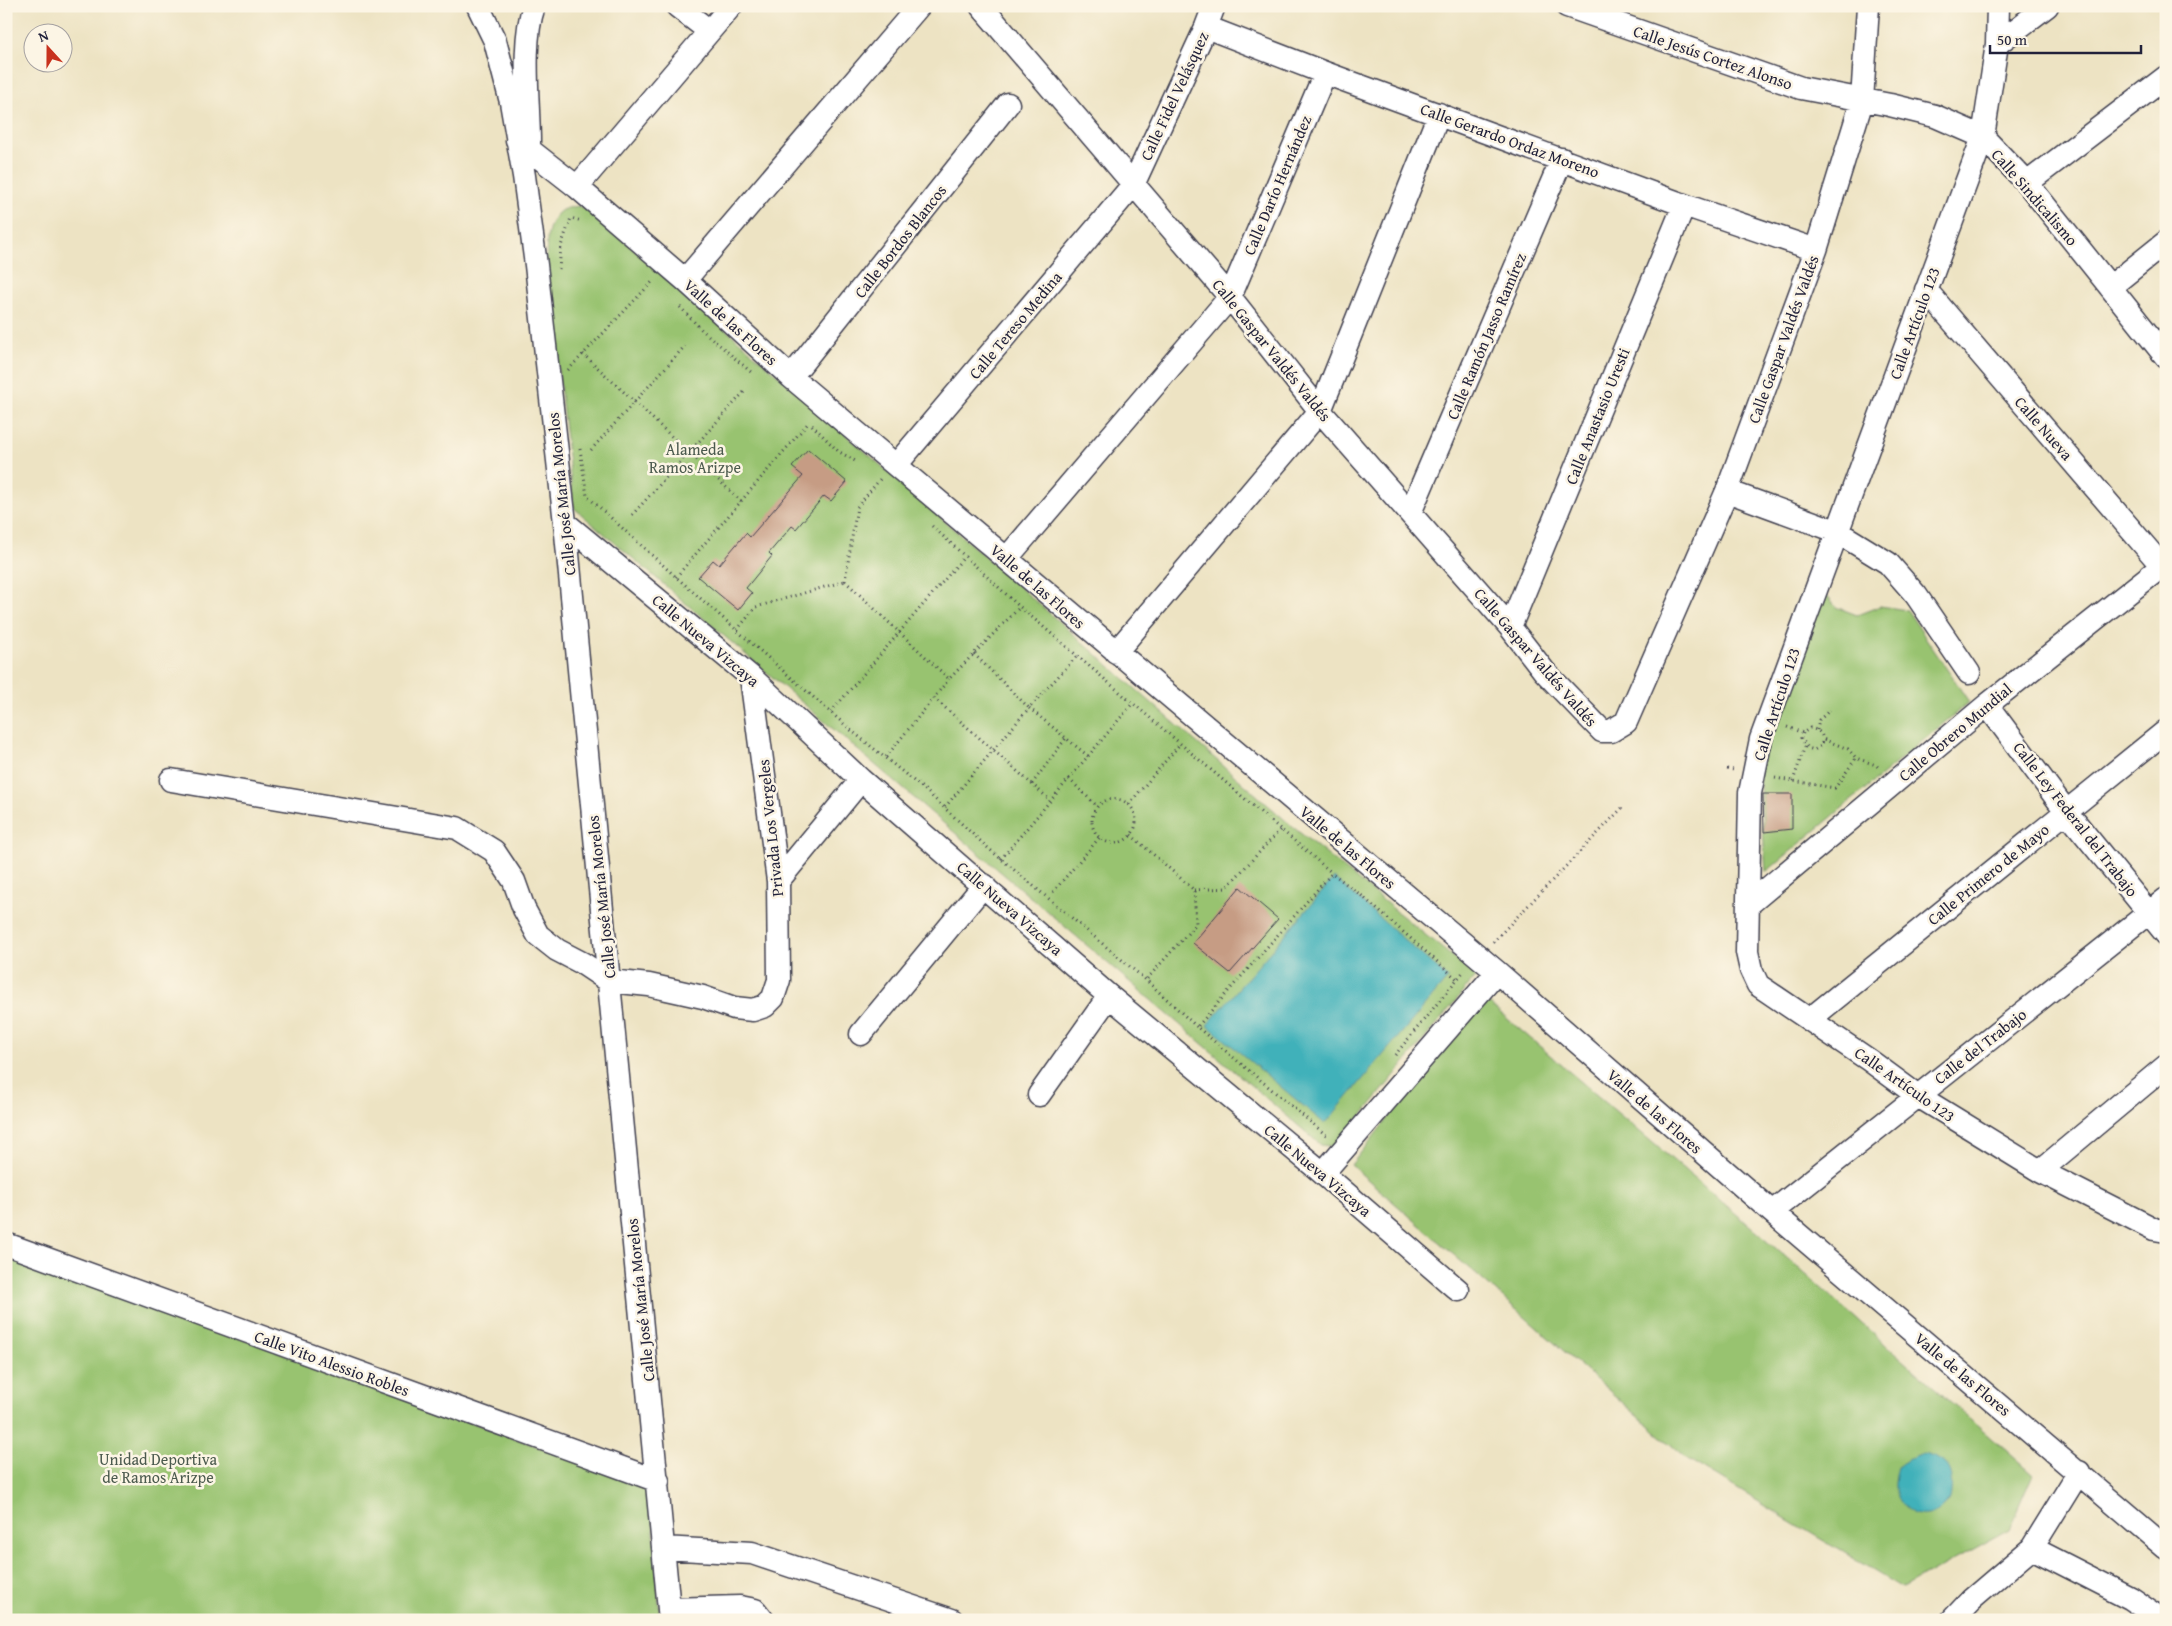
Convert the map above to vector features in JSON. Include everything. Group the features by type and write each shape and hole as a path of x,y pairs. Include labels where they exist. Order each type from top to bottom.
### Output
{"street":[{"name":"Calle José María Morelos","path":"478,6 488,24 496,48 523,143"},
{"name":"Calle José María Morelos","path":"534,6 531,14 527,54 523,143 524,176 565,523 670,1614"},
{"path":"677,6 708,30"},
{"path":"577,187 708,30 731,6"},
{"path":"685,280 919,6"},
{"name":"Calle Gaspar Valdés Valdés","path":"981,6 1230,297 1320,411 1510,627 1544,671 1602,731 1611,732 1626,722 1727,491 1816,250 1862,100 1868,6"},
{"name":"Calle Fidel Velásquez","path":"1133,185 1214,6"},
{"name":"Calle Jesús Cortez Alonso","path":"1567,6 1801,88 1862,100"},
{"name":"Calle Artículo 123","path":"1998,6 1997,44 1983,137 1836,531 1761,739 1750,793 1747,952 1751,970 1758,985 1810,1019 1918,1096 2040,1171 2164,1230"},
{"path":"1997,44 2047,6"},
{"name":"Calle Gerardo Ordaz Moreno","path":"1206,27 1324,73 1684,205 1816,250"},
{"name":"Calle Darío Hernández","path":"1007,558 1230,297 1324,73"},
{"path":"2026,183 2166,76"},
{"name":"Calle Sindicalismo","path":"1862,100 1890,104 1935,116 1983,137 2026,183 2166,356"},
{"name":"Calle Bordos Blancos","path":"791,377 1008,104"},
{"path":"1116,652 1320,411 1439,114"},
{"name":"Valle de las Flores","path":"523,143 685,280 791,377 889,475 1007,558 1116,652 1479,956 1772,1212 2166,1548"},
{"name":"Calle Ramón Jasso Ramírez","path":"1410,513 1562,159"},
{"name":"Calle Tereso Medina","path":"889,475 1133,185"},
{"name":"Calle Anastasio Uresti","path":"1510,627 1684,205"},
{"path":"2110,287 2166,242"},
{"name":"Calle Nueva","path":"1926,290 2164,565"},
{"path":"1727,491 1836,531 1888,563 1916,595 1969,673"},
{"name":"Calle Nueva Vizcaya","path":"565,523 751,677 861,780 984,885 1109,996 1323,1173 1458,1290"},
{"name":"Calle Obrero Mundial","path":"1748,905 1987,704 2164,565"},
{"name":"Privada Los Vergeles","path":"609,981 649,986 703,997 734,1008 753,1010 765,1006 773,998 779,980 778,880 751,677"},
{"name":"Calle Ley Federal del Trabajo","path":"1987,704 2066,811 2158,905 2166,934"},
{"name":"Calle Primero de Mayo","path":"1810,1019 2166,731"},
{"path":"170,780 457,828 494,851 514,881 524,909 538,935 557,950 582,963 609,981"},
{"path":"778,880 861,780"},
{"path":"861,1034 984,885"},
{"name":"Calle del Trabajo","path":"1772,1212 2158,905"},
{"path":"1323,1173 1497,972"},
{"path":"1039,1095 1109,996"},
{"path":"2040,1171 2166,1066"},
{"name":"Calle Vito Alessio Robles","path":"6,1244 658,1481"},
{"path":"1952,1620 1971,1600 2032,1548 2079,1472"},
{"path":"663,1548 752,1552 952,1620"},
{"path":"2032,1548 2130,1598 2162,1620"},
{"path":"670,1614 740,1607 755,1610 763,1620"}],"path":[{"path":"559,271 561,246 571,218 590,223"},
{"path":"568,370 654,280 661,287"},
{"path":"675,301 702,330 752,373"},
{"path":"591,450 685,346"},
{"path":"583,354 741,501"},
{"path":"567,361 568,376"},
{"path":"632,515 745,391"},
{"path":"802,416 838,451 860,464"},
{"path":"676,577 809,422"},
{"path":"579,440 587,496 676,577 831,712 925,790 1001,859 1146,980 1197,1027 1326,1135"},
{"path":"874,473 889,475"},
{"path":"845,581 857,507 889,475"},
{"path":"930,524 1020,607 1280,830 1362,896 1457,979"},
{"path":"831,712 964,557"},
{"path":"737,630 756,607 845,581"},
{"path":"845,581 949,679"},
{"path":"886,757 949,679 1020,607"},
{"path":"974,654 1029,708 1088,756"},
{"path":"945,807 1029,708 1078,655"},
{"path":"934,698 1050,800"},
{"path":"1001,859 1133,704"},
{"path":"1817,730 1819,720 1830,710"},
{"path":"1768,720 1803,733"},
{"path":"1810,728 1817,730 1823,739 1821,746 1814,750 1805,745 1801,738 1803,733 1810,728"},
{"path":"1032,784 1066,738"},
{"path":"1823,739 1848,749 1856,758 1876,765 1884,773"},
{"path":"1129,804 1180,744"},
{"path":"1793,781 1805,745"},
{"path":"1768,777 1835,788 1856,758"},
{"path":"1069,779 1097,806"},
{"path":"1117,798 1129,804 1136,816 1134,830 1131,835 1119,842 1112,843 1095,832 1092,819 1097,806 1117,798"},
{"path":"1393,1057 1457,979 1624,806"},
{"path":"1131,835 1194,890 1226,888 1280,830"},
{"path":"1053,892 1100,837"},
{"path":"1197,1027 1332,873"},
{"path":"1146,980 1196,924 1194,890"}],"green space":[{"name":"Alameda Ramos Arizpe","path":"578,206 591,211 1293,827 1476,976 1336,1147 1321,1145 574,508 546,253 548,233 555,216 562,210"},
{"path":"1825,594 1836,607 1857,615 1880,606 1907,610 1969,702 1766,872 1758,759"},
{"path":"1483,998 1755,1230 2033,1474 2009,1529 1902,1588 1686,1458 1351,1165"},
{"name":"Unidad Deportiva de Ramos Arizpe","path":"6,1252 651,1488 660,1620 6,1620"}],"water":[{"path":"1334,878 1448,978 1325,1124 1207,1025"},
{"path":"1922,1454 1932,1456 1945,1464 1951,1475 1950,1500 1935,1513 1929,1515 1917,1515 1905,1509 1897,1499 1895,1487 1898,1466"}],"building":[{"path":"808,449 847,482 831,501 824,496 796,529 792,526 769,553 772,556 746,588 752,593 738,610 698,577 713,560 719,565 746,533 750,537 803,476 792,467"},
{"path":"1763,794 1792,794 1792,829 1764,832"},
{"path":"1240,887 1278,919 1230,973 1193,943"}]}
